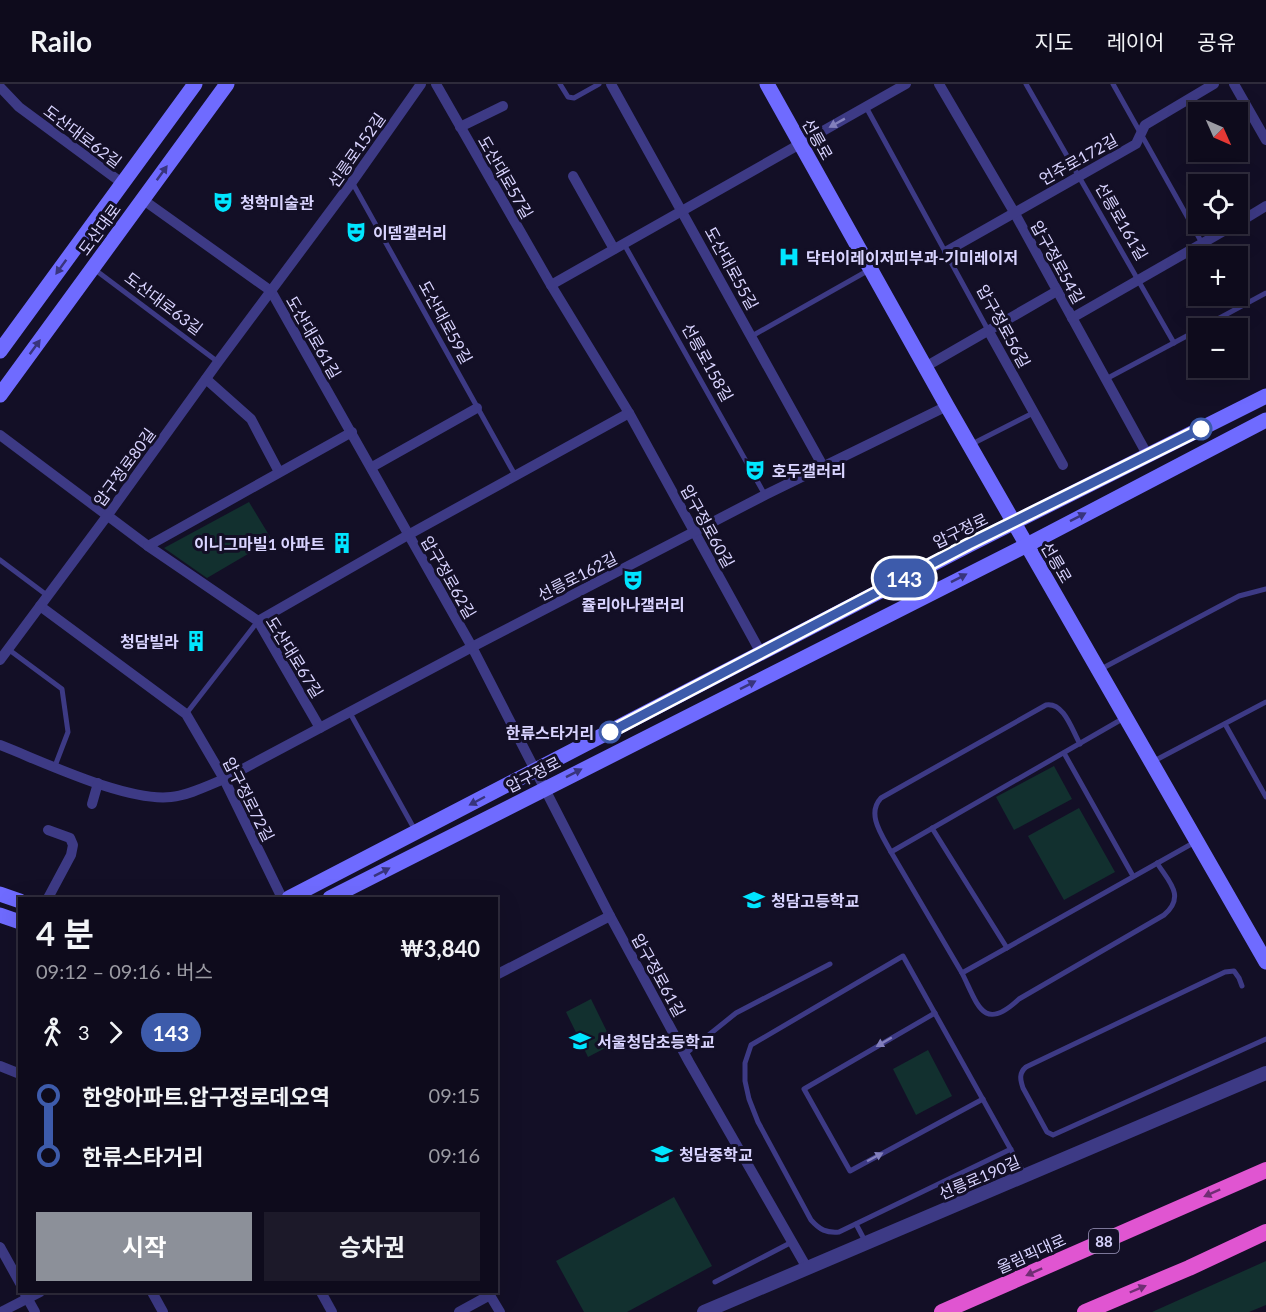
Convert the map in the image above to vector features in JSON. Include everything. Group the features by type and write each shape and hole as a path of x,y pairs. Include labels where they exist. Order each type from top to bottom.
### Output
{"highway":[{"name":"올림픽대로","path":"942,1312 1266,1170"},
{"path":"1085,1312 1266,1232"}],"main road":[{"name":"도산대로","path":"0,351 195,84"},
{"name":"도산대로","path":"0,394 227,84"},
{"name":"선릉로","path":"767,84 1014,524 1266,962"},
{"name":"압구정로","path":"290,897 417,833 969,544 1014,524 1262,398"},
{"name":"압구정로","path":"332,897 1027,545 1266,420"},
{"path":"0,894 18,900"},
{"path":"0,915 18,920"}],"street":[{"name":"선릉로152길","path":"271,291 421,84"},
{"name":"도산대로57길","path":"436,84 550,285"},
{"name":"도산대로55길","path":"611,84 753,336 824,468"},
{"path":"550,285 683,212 906,84"},
{"name":"압구정로54길","path":"939,84 1014,212 1148,456"},
{"name":"언주로172길","path":"946,251 1136,144 1145,125 1214,84"},
{"path":"1234,84 1266,140"},
{"name":"도산대로62길","path":"2,88 20,107 122,183"},
{"path":"460,127 504,105"},
{"path":"573,176 619,247"},
{"name":"도산대로61길","path":"142,199 271,291 372,467 408,535"},
{"name":"선릉로161길","path":"1248,217 1266,206"},
{"name":"선릉로161길","path":"1072,318 1218,234"},
{"name":"압구정로60길","path":"550,285 629,413 761,653"},
{"name":"압구정로80길","path":"0,660 4,646 48,596 271,291"},
{"path":"925,367 1057,291"},
{"name":"압구정로56길","path":"988,330 1063,465"},
{"path":"206,379 251,419 279,472"},
{"path":"1262,398 1266,415"},
{"name":"선릉로162길","path":"0,744 117,790 152,797 171,797 189,793 224,779 765,495 947,406"},
{"path":"372,467 477,408"},
{"path":"408,535 629,413"},
{"path":"148,546 352,432"},
{"name":"도산대로67길","path":"0,435 148,546 258,621 320,728"},
{"name":"압구정로62길","path":"258,621 408,535 472,647 544,788"},
{"name":"압구정로72길","path":"40,606 186,714 224,779 282,897"},
{"path":"92,804 98,783"},
{"name":"압구정로61길","path":"544,788 685,1054 807,1268"},
{"path":"48,830 70,838 73,845 49,897"},
{"path":"498,974 610,916"},
{"path":"0,1066 18,1073"},
{"name":"선릉로190길","path":"704,1312 1266,1073"},
{"path":"0,1247 18,1279"},
{"path":"153,1293 164,1312"},
{"path":"322,1293 333,1312"},
{"path":"459,1312 489,1293 500,1312"},
{"path":"1,1312 26,1295 35,1312"}],"lane":[{"path":"560,84 568,97 574,98 599,84"},
{"name":"선릉로161길","path":"1026,84 1174,343"},
{"path":"1113,84 1202,243"},
{"name":"압구정로56길","path":"867,107 988,330"},
{"name":"도산대로59길","path":"352,182 515,475"},
{"name":"선릉로158길","path":"619,247 765,495"},
{"name":"도산대로63길","path":"93,268 218,362"},
{"path":"753,336 871,269"},
{"path":"1220,318 1266,293"},
{"path":"1106,379 1188,335"},
{"path":"970,445 1035,412"},
{"path":"0,560 48,596"},
{"path":"1098,670 1239,596 1266,589"},
{"path":"186,714 258,621"},
{"path":"4,646 62,689 68,732 55,766"},
{"path":"1152,762 1266,702"},
{"path":"1080,744 1059,708 1051,704 1046,705 881,798 876,803 874,815 891,852 962,973 981,1010 987,1014 996,1015 1006,1011 1019,999 1164,915 1175,903 1175,895 1157,863"},
{"path":"350,713 417,833"},
{"path":"891,852 1126,717"},
{"path":"1225,724 1266,797"},
{"path":"1064,753 1133,876"},
{"path":"932,828 1007,948"},
{"path":"962,973 1196,841"},
{"path":"1011,1149 839,1232 828,1233 819,1229 811,1220 758,1122 745,1081 746,1064 751,1045 903,956 935,1013 1011,1149 1026,1176"},
{"path":"685,1054 736,1013 830,964"},
{"path":"1242,986 1234,972 1225,972 1026,1067 1020,1073 1023,1088 1047,1132 1053,1135 1266,1039"},
{"path":"935,1013 804,1089 850,1171 983,1099"},
{"path":"856,1224 866,1243"},
{"path":"715,1282 792,1242"}],"green space":[{"path":"249,502 272,540 207,578 164,548"},
{"path":"1054,766 1072,799 1014,830 996,797"},
{"path":"1079,808 1115,872 1064,900 1028,836"},
{"path":"591,999 613,1044 588,1057 566,1012"},
{"path":"928,1050 952,1096 916,1115 893,1069"},
{"path":"674,1197 712,1266 627,1312 584,1312 556,1261"},
{"path":"1266,1261 1266,1305 1249,1312 1152,1312"}],"bus line":[{"name":"143","path":"610,732 969,544 1014,524 1201,429"}],"place":[{"name":"청학미술관","path":"223,202"},
{"name":"이뎀갤러리","path":"356,232"},
{"name":"닥터이레이저피부과-기미레이저","path":"789,257"},
{"name":"호두갤러리","path":"755,470"},
{"name":"이니그마빌1 아파트","path":"342,543"},
{"name":"쥴리아나갤러리","path":"633,580"},
{"name":"청담빌라","path":"196,641"},
{"name":"한류스타거리","path":"610,732"},
{"name":"청담고등학교","path":"754,900"},
{"name":"서울청담초등학교","path":"580,1041"},
{"name":"청담중학교","path":"662,1154"}]}
